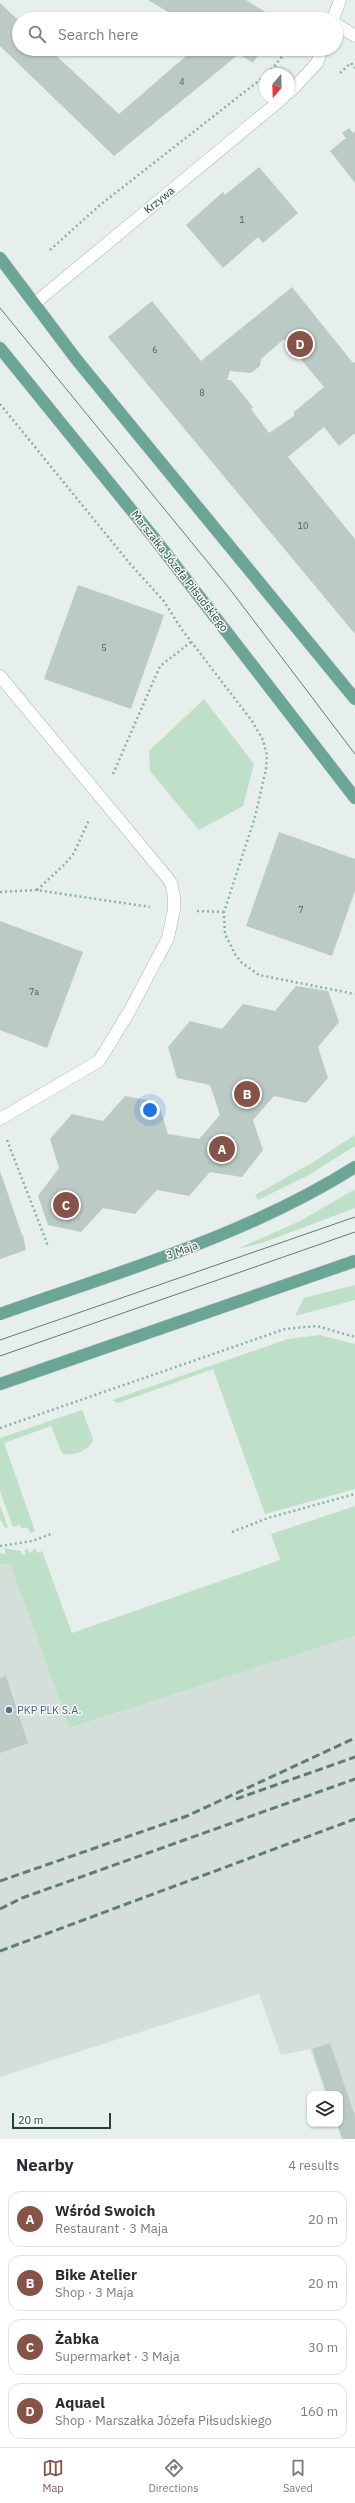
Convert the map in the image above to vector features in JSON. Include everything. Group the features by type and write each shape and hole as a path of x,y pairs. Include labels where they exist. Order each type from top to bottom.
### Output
{"main road":[{"path":"0,258 76,359 355,699"},
{"name":"Marszałka Józefa Piłsudskiego","path":"0,348 154,538 355,798"},
{"name":"3 Maja","path":"0,1314 190,1247 258,1220 319,1190 355,1167"},
{"path":"0,1384 355,1261"}],"street":[{"path":"336,12 340,0"},
{"path":"343,28 355,36"},
{"path":"295,87 317,63 320,56"},
{"name":"Krzywa","path":"35,303 276,104"},
{"path":"0,676 171,883 174,909 168,938 129,1012 99,1061 0,1119"}],"path":[{"path":"273,68 282,56"},
{"path":"50,250 100,205 259,81"},
{"path":"0,404 131,565 163,600 190,642 252,721 263,740 267,755 251,834 224,912 225,934 229,944 241,962 251,970 267,977 355,994"},
{"path":"37,890 65,864 74,853 85,826 102,799 160,666 190,642"},
{"path":"0,892 37,890 148,907"},
{"path":"204,911 224,912"},
{"path":"6,1137 48,1246"},
{"path":"0,1428 272,1333 307,1325 327,1327 355,1337"},
{"path":"232,1532 268,1518 355,1494"},
{"path":"0,1546 32,1542 51,1534"}],"shaded area":[{"path":"10,1562 71,1728 355,1636 355,2139 343,2127 343,2091 325,2091 310,2049 281,2055 259,1994 0,2077 0,1565"}],"green space":[{"path":"204,699 254,764 243,806 199,830 150,771 149,751"},
{"path":"355,1135 355,1146 307,1176 258,1200 255,1195 310,1164"},
{"path":"355,1189 355,1208 262,1243 237,1249 300,1221"},
{"path":"355,1285 355,1300 295,1316 304,1298"},
{"path":"320,1335 355,1344 355,1489 265,1514 213,1369 118,1403 112,1400 288,1339"},
{"path":"82,1410 93,1439 89,1446 80,1452 70,1454 62,1453 51,1426 4,1443 35,1531 30,1533 28,1528 21,1528 20,1525 13,1527 0,1491 0,1438"},
{"path":"0,1505 8,1527 5,1528 0,1519"},
{"path":"355,1506 355,1636 70,1728 10,1563 0,1565 0,1553 6,1554 4,1548 21,1551 22,1555 26,1554 24,1550 28,1549 30,1553 35,1548 37,1553 42,1551 72,1633 280,1560 271,1534"}],"building":[{"path":"148,0 246,0 266,12 168,12"},
{"path":"0,3 12,14 12,56 57,56 119,114 186,56 237,56 114,156 0,46"},
{"path":"242,56 258,56 253,63"},
{"path":"349,128 353,133 355,131 355,183 330,151 346,138 342,133"},
{"path":"259,167 298,213 263,243 258,237 223,268 186,225 223,192 225,195"},
{"path":"292,287 353,363 355,362 355,433 339,446 324,427 288,457 355,539 355,634 108,337 152,301 201,361","holes":["284,339 324,387 294,412 294,416 269,433 251,409 253,407 231,380 227,380 230,371 251,373 260,366 261,359"]},
{"path":"78,585 164,615 131,709 44,679"},
{"path":"279,832 355,859 355,891 332,956 246,926"},
{"path":"0,921 83,952 47,1048 0,1030"},
{"path":"296,986 328,991 339,1022 318,1047 328,1078 306,1103 274,1096 253,1120 263,1150 242,1177 210,1172 189,1196 157,1190 135,1214 103,1208 81,1232 48,1225 38,1196 59,1168 50,1139 72,1114 103,1121 125,1096 158,1102 168,1134 199,1139 220,1115 210,1085 177,1078 168,1047 190,1021 222,1029 243,1004 275,1011"},
{"path":"0,1171 22,1235 13,1238 23,1235 26,1250 0,1259"},
{"name":"PKP PLK S.A.","path":"6,1676 28,1743 0,1753 0,1678"},
{"path":"330,2043 355,2116 355,2139 342,2139 338,2127 343,2127 343,2091 326,2091 312,2049"}],"tram line":[{"path":"0,308 229,588 355,754"},
{"path":"0,1340 355,1217"},
{"path":"0,1356 355,1232"}],"railway":[{"path":"0,1881 187,1816 355,1738"},
{"path":"236,1799 355,1757"},
{"path":"0,1909 22,1898 355,1779"},
{"path":"0,1951 355,1819"}],"place":[{"name":"Aquael","path":"300,344"},
{"name":"Bike Atelier","path":"247,1094"},
{"name":"Wśród Swoich","path":"222,1149"},
{"name":"Żabka","path":"66,1205"},
{"name":"PKP PLK S.A.","path":"9,1710"}]}
